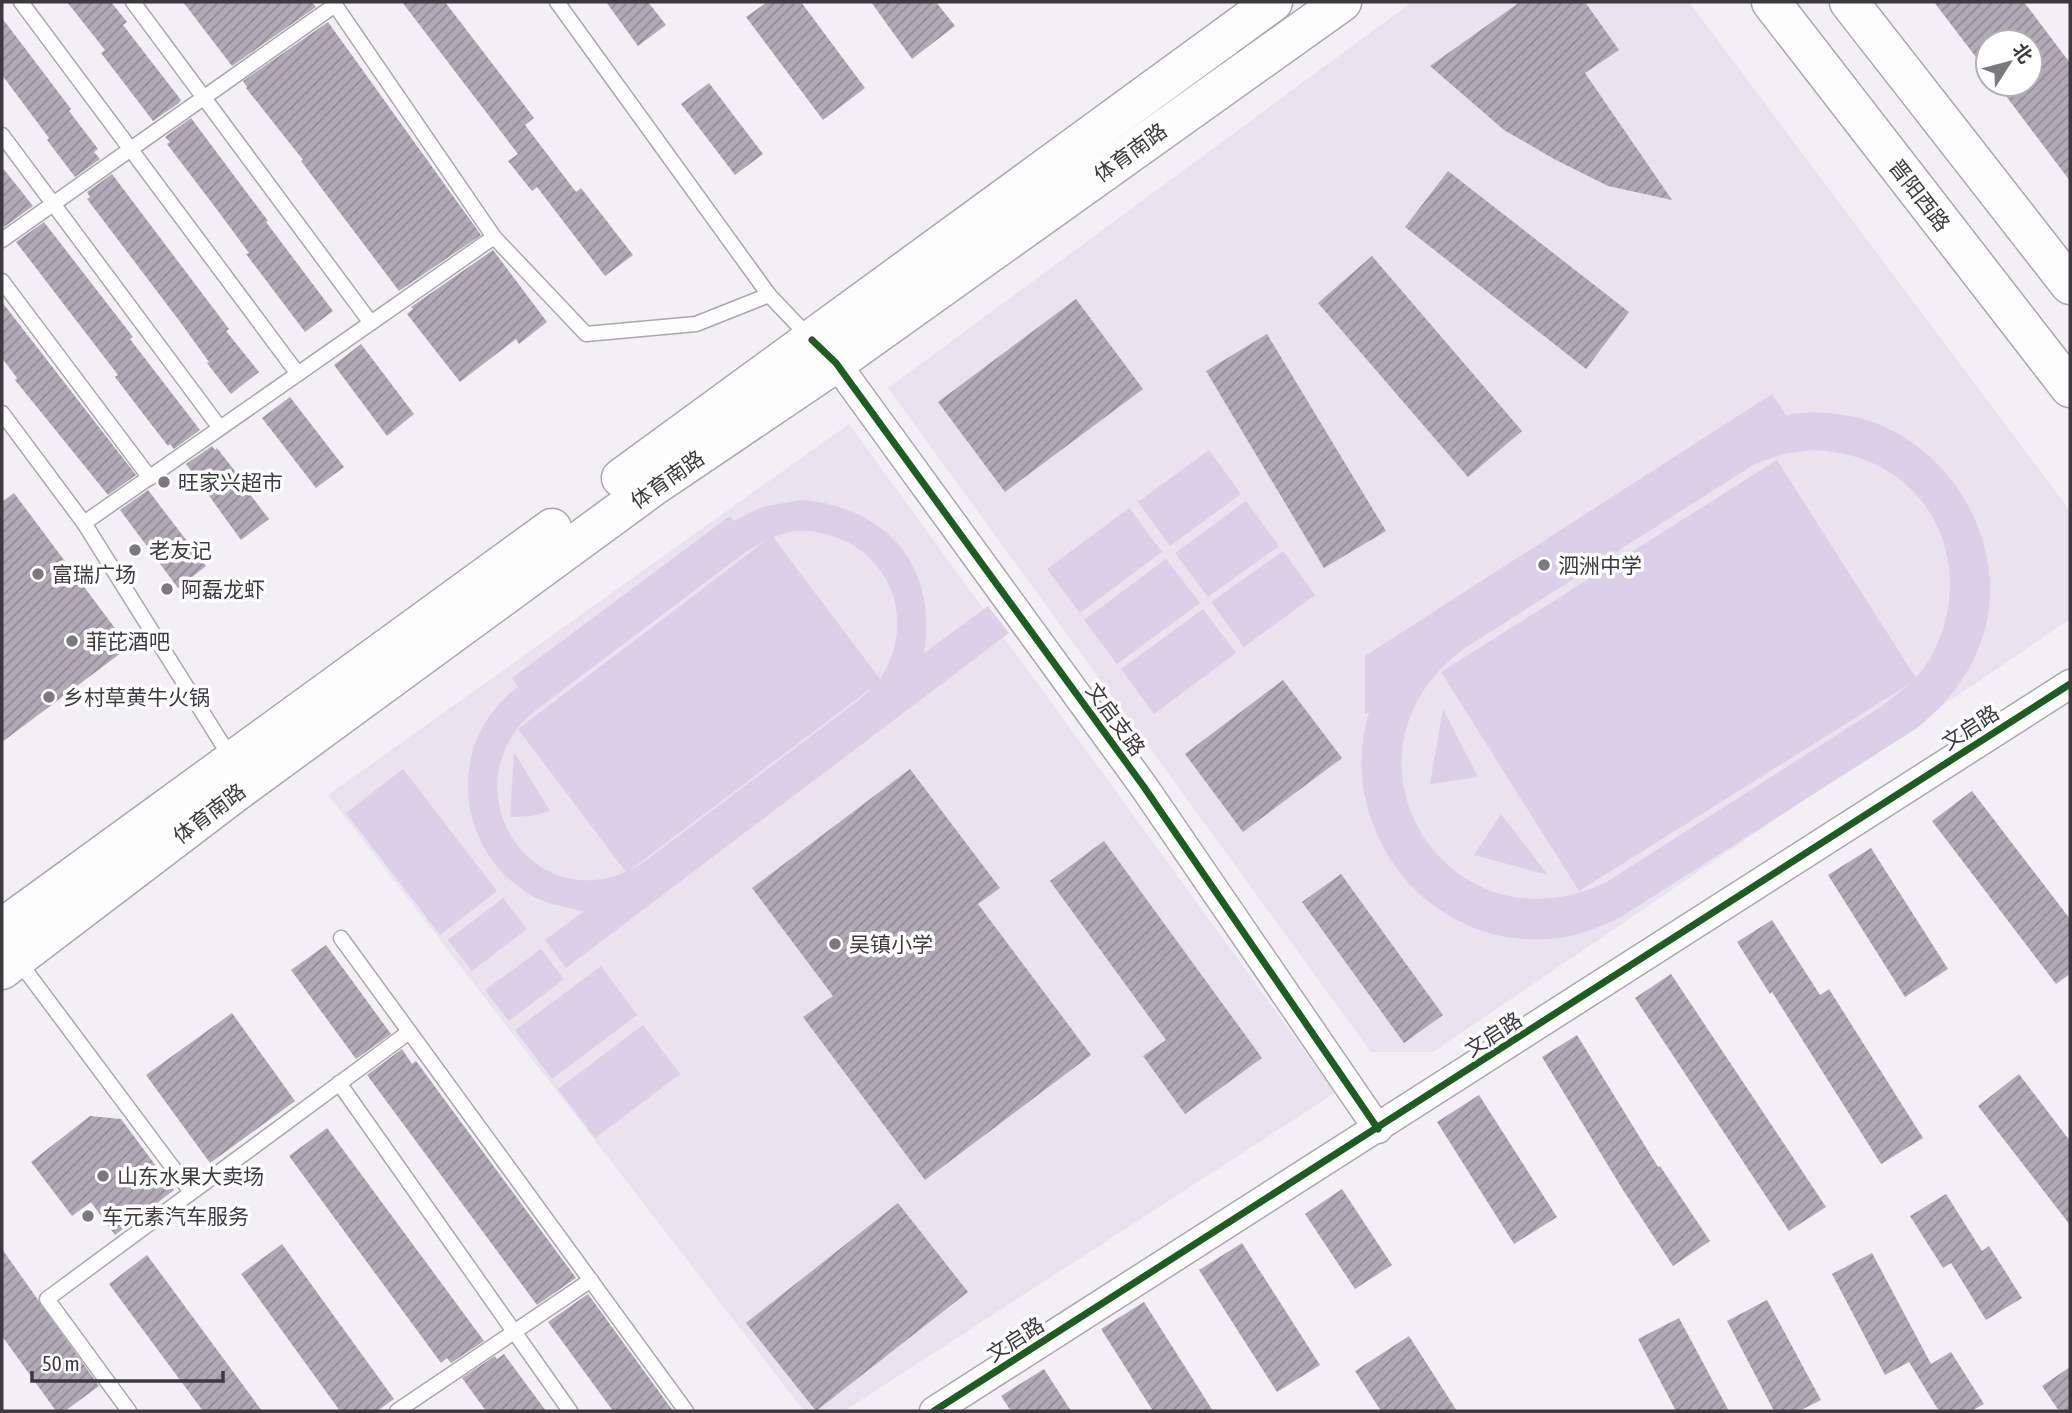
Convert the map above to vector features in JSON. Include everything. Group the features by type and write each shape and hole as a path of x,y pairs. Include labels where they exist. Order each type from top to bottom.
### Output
{"main road":[{"name":"体育南路","path":"7,952 240,789 654,486 1273,2"},
{"name":"体育南路","path":"7,952 232,760 824,351 1342,2"},
{"name":"晋阳西路","path":"1771,2 2070,388"},
{"path":"1849,2 2070,285"}],"street":[{"name":"文启支路","path":"824,351 1144,787 1378,1129"},
{"name":"文启路","path":"934,1411 2070,684"}],"lane":[{"path":"21,2 298,374"},
{"path":"132,2 371,323"},
{"path":"557,2 769,295 824,351"},
{"path":"2,240 204,99 334,3 494,237 586,334 696,324 769,295"},
{"path":"2,135 220,428"},
{"path":"84,523 494,237"},
{"path":"2,281 150,478"},
{"path":"2,413 84,523 232,760"},
{"path":"341,938 686,1411"},
{"path":"7,952 191,1192"},
{"path":"129,1411 47,1299 409,1032"},
{"path":"339,1083 570,1411"},
{"path":"397,1411 591,1280"}],"shaded area":[{"name":"泗洲中学","path":"1412,2 1689,2 2070,511 2070,619 1433,1052 1371,1052 888,388"},
{"path":"1772,394 1786,415 1823,412 1859,418 1892,430 1921,449 1947,474 1967,503 1981,535 1989,569 1989,604 1982,639 1971,665 1956,688 1928,719 1621,917 1587,931 1550,939 1505,937 1465,924 1429,902 1400,873 1378,837 1365,798 1362,755 1369,712 1365,714 1365,656","holes":["1813,450 1842,453 1870,462 1899,479 1922,501 1938,528 1947,558 1950,589 1946,621 1934,651 1916,678 1777,460 1443,671 1465,648 1755,464 1783,454","1441,672 1578,890 1547,898 1495,892 1452,869 1421,832 1404,788 1404,739 1423,691","1911,683 1882,706 1605,883 1582,889"]},
{"name":"吴镇小学","path":"849,424 1335,1093 844,1411 804,1411 328,795"},
{"path":"1209,450 1241,494 1170,546 1138,502"},
{"path":"802,500 833,505 859,515 882,529 900,547 914,569 923,594 926,622 924,653 988,606 1009,633 566,968 545,940 584,911 544,901 523,890 500,870 483,845 472,818 468,790 470,761 479,733 495,708 518,687 512,678 730,516 734,521 762,507","holes":["793,531 822,533 848,542 869,557 884,577 894,600 897,625 893,652 880,679 773,537","768,539 521,727 531,714 747,551","874,686 859,700 630,870","519,730 626,872 590,880 558,875 531,859 511,836 500,807 498,775 508,743"]},
{"path":"1246,501 1279,546 1208,597 1175,553"},
{"path":"1129,508 1162,552 1080,613 1047,569"},
{"path":"1283,551 1315,595 1244,647 1211,602"},
{"path":"1166,559 1200,603 1117,664 1084,620"},
{"path":"1203,609 1236,653 1154,714 1121,669"},
{"path":"1443,709 1478,777 1430,784"},
{"path":"514,752 550,811 531,816 510,817"},
{"path":"403,769 497,891 440,935 346,813"},
{"path":"1501,814 1548,875 1474,855"},
{"path":"503,898 527,929 472,971 448,940"},
{"path":"541,949 564,979 509,1021 485,990"},
{"path":"601,966 637,1015 552,1079 515,1030"},
{"path":"643,1025 680,1074 595,1138 558,1089"}],"building":[{"path":"67,2 111,2 127,22 123,25 181,100 179,103 153,121 101,53 105,50"},
{"path":"183,2 312,2 316,7 232,66"},
{"path":"402,2 445,2 534,118 525,125 576,192 581,188 633,255 605,276 537,187 532,191 508,161 518,154"},
{"path":"606,2 648,2 666,25 638,46"},
{"path":"767,2 801,2 865,88 823,120 746,17"},
{"path":"871,2 936,2 955,26 912,59"},
{"path":"1520,2 1585,2 1619,50 1585,73 1672,200 1608,186 1554,159 1504,130 1430,66"},
{"path":"1934,2 2024,2 2044,28 1974,28 1974,55"},
{"path":"2,18 98,149 94,152 100,159 75,177 2,75"},
{"path":"328,22 481,235 399,291 243,81"},
{"path":"2044,29 2070,63 2070,181 2008,98 2044,98"},
{"path":"709,83 763,154 735,175 681,104"},
{"path":"191,118 333,311 305,332 167,144 170,142 165,137"},
{"path":"2,167 33,206 4,227 2,223"},
{"path":"1448,171 1629,312 1586,369 1405,227"},
{"path":"112,174 259,372 231,394 87,199 90,197 87,192"},
{"path":"44,222 133,337 130,339 200,430 174,449 170,444 168,446 144,415 115,377 118,375 16,242"},
{"path":"493,250 547,322 519,344 516,339 460,382 407,314 413,309 411,307"},
{"path":"1372,256 1522,431 1468,477 1318,303"},
{"path":"1076,299 1143,389 1005,492 938,402"},
{"path":"2,302 136,475 108,495 15,380 17,378 2,358"},
{"path":"1267,334 1386,531 1324,568 1206,371"},
{"path":"361,344 414,414 387,436 334,365"},
{"path":"290,397 344,467 316,488 262,418"},
{"path":"212,446 215,450 217,448 269,519 241,540 186,464"},
{"path":"148,490 206,566 178,588 120,510"},
{"name":"富瑞广场","path":"14,493 129,647 2,742 2,502"},
{"path":"1283,680 1342,758 1243,832 1185,754"},
{"path":"910,769 1000,888 978,904 1091,1055 925,1180 803,1017 833,996 752,888"},
{"path":"1972,791 2070,919 2070,974 2056,984 1932,821"},
{"path":"1104,841 1262,1058 1185,1114 1143,1056 1166,1040 1050,881"},
{"path":"1871,848 1948,969 1905,997 1828,875"},
{"path":"1341,874 1443,1015 1404,1043 1302,902"},
{"path":"1772,920 1820,995 1829,989 1923,1138 1881,1164 1772,992 1770,994 1737,942"},
{"path":"326,945 391,1034 356,1059 291,970"},
{"path":"1671,974 1826,1207 1789,1231 1635,998"},
{"path":"232,1013 295,1101 210,1163 146,1075"},
{"path":"1577,1035 1658,1167 1660,1166 1710,1241 1673,1266 1542,1057"},
{"path":"402,1049 412,1064 416,1061 576,1278 537,1305 367,1075"},
{"path":"2019,1074 2070,1141 2070,1225 1978,1106"},
{"path":"1479,1095 1557,1217 1514,1244 1437,1122"},
{"name":"山东水果大卖场","path":"90,1116 121,1119 174,1190 115,1235 91,1202 72,1216 31,1162"},
{"path":"327,1128 484,1341 451,1363 447,1358 441,1363 289,1156"},
{"path":"1342,1189 1392,1265 1355,1289 1305,1214"},
{"path":"1946,1194 1982,1251 1989,1246 2022,1298 1986,1320 1951,1263 1943,1268 1910,1216"},
{"path":"898,1203 968,1292 816,1411 746,1323"},
{"path":"1242,1243 1320,1365 1277,1392 1199,1270"},
{"path":"282,1244 394,1399 377,1411 340,1411 241,1274"},
{"path":"2,1249 99,1386 65,1411 56,1411 2,1336"},
{"path":"1872,1253 1931,1364 1951,1352 1984,1404 1971,1411 1939,1411 1909,1362 1885,1375 1832,1274"},
{"path":"147,1255 262,1411 203,1411 109,1284"},
{"path":"588,1294 673,1411 613,1411 548,1322"},
{"path":"1767,1300 1821,1400 1799,1411 1774,1411 1727,1321"},
{"path":"1144,1302 1213,1411 1153,1411 1101,1329"},
{"path":"1679,1318 1729,1411 1676,1411 1638,1339"},
{"path":"1409,1336 1457,1411 1381,1411 1355,1371"},
{"path":"504,1354 546,1411 486,1411 462,1378 495,1356 497,1359"},
{"path":"2070,1367 2070,1411 2059,1411 2042,1386"},
{"path":"1044,1369 1071,1411 1011,1411 1001,1396"}],"cycle path":[{"path":"812,340 836,363 1144,787 1378,1129"},
{"path":"934,1411 2070,684"}],"place":[{"name":"旺家兴超市","path":"164,482"},
{"name":"老友记","path":"135,550"},
{"name":"泗洲中学","path":"1544,565"},
{"name":"富瑞广场","path":"38,574"},
{"name":"阿磊龙虾","path":"167,589"},
{"name":"菲芘酒吧","path":"72,641"},
{"name":"乡村草黄牛火锅","path":"49,697"},
{"name":"吴镇小学","path":"835,944"},
{"name":"山东水果大卖场","path":"103,1176"},
{"name":"车元素汽车服务","path":"88,1216"}]}
